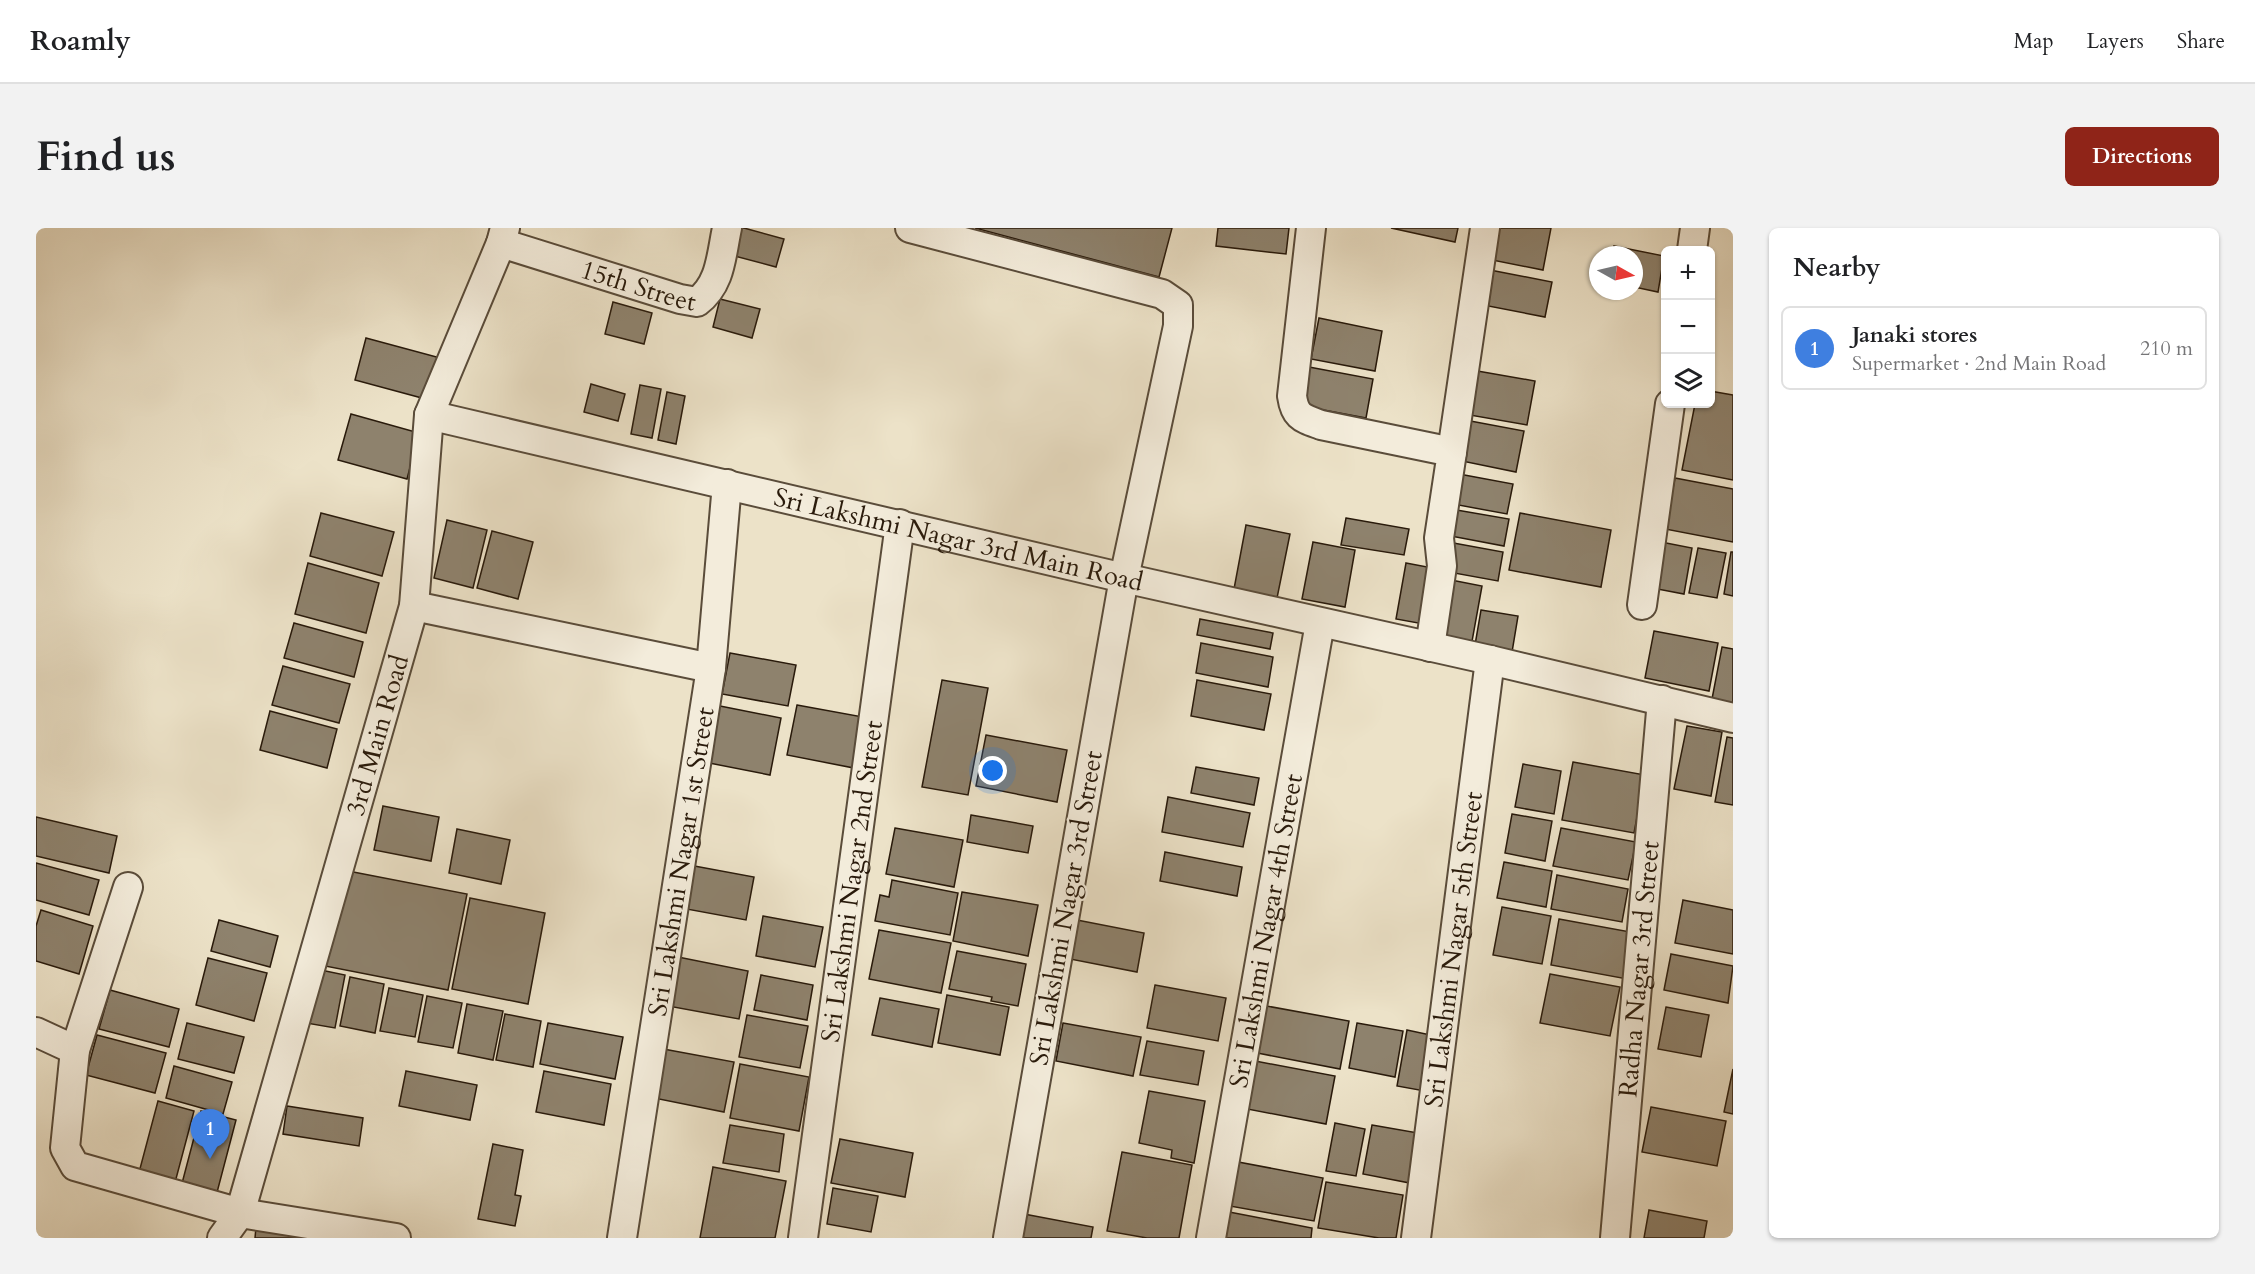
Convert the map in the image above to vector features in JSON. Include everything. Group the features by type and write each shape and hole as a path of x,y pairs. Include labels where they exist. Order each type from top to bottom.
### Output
{"street":[{"name":"15th Street","path":"503,236 680,300 697,302 708,294 716,282 726,228"},
{"name":"Sri Lakshmi Nagar 3rd Street","path":"910,228 1162,294 1178,305 1178,326 1124,578 1008,1238"},
{"path":"1311,228 1292,396 1294,410 1304,419 1321,425 1452,452"},
{"path":"1430,647 1442,566 1439,537 1485,228"},
{"path":"1693,246 1695,228"},
{"name":"3rd Main Road","path":"222,1238 240,1213 414,606 429,415 503,236"},
{"path":"1642,605 1669,408"},
{"name":"Sri Lakshmi Nagar 3rd Main Road","path":"429,415 1733,718"},
{"name":"Sri Lakshmi Nagar 1st Street","path":"622,1238 711,668 727,484"},
{"name":"Sri Lakshmi Nagar 2nd Street","path":"803,1238 900,524"},
{"path":"414,606 711,668"},
{"name":"Sri Lakshmi Nagar 4th Street","path":"1211,1238 1320,623"},
{"name":"Sri Lakshmi Nagar 5th Street","path":"1416,1238 1490,660"},
{"name":"Radha Nagar 3rd Street","path":"1615,1238 1662,700"},
{"path":"128,887 75,1050 65,1148 75,1166 240,1213 396,1238"},
{"path":"36,1032 75,1050"}],"building":[{"path":"734,228 744,228 784,239 776,267 727,254"},
{"path":"975,228 1172,228 1159,277"},
{"path":"1218,228 1289,228 1286,254 1216,246"},
{"path":"1391,228 1458,228 1455,242"},
{"path":"1498,228 1551,228 1543,270 1492,260"},
{"path":"1643,252 1661,255 1658,292 1643,289"},
{"path":"1490,270 1552,282 1545,317 1483,305"},
{"path":"720,299 760,309 752,338 713,327"},
{"path":"613,302 652,313 644,344 605,334"},
{"path":"1319,318 1382,331 1375,371 1311,359"},
{"path":"366,338 444,359 433,401 355,380"},
{"path":"1309,367 1373,379 1366,418 1302,406"},
{"path":"1466,369 1535,381 1527,425 1458,413"},
{"path":"591,384 625,394 618,421 584,412"},
{"path":"640,385 661,389 652,438 631,434"},
{"path":"667,392 685,396 676,444 658,440"},
{"path":"1715,392 1733,395 1733,480 1682,470 1694,408 1715,408"},
{"path":"351,414 419,433 407,479 338,460"},
{"path":"1465,420 1524,431 1516,472 1457,460"},
{"path":"1459,474 1513,484 1507,514 1453,504"},
{"path":"1675,478 1733,489 1733,542 1665,529"},
{"path":"1445,508 1509,519 1504,546 1440,534"},
{"path":"321,513 394,532 382,576 310,556"},
{"path":"1520,513 1611,530 1601,587 1509,570"},
{"path":"1346,518 1409,529 1404,555 1341,545"},
{"path":"447,520 487,530 473,588 434,578"},
{"path":"1246,525 1290,534 1277,598 1234,589"},
{"path":"492,531 533,542 518,599 477,588"},
{"path":"1313,542 1355,550 1345,607 1302,599"},
{"path":"1448,542 1503,552 1498,581 1443,571"},
{"path":"1661,542 1692,548 1684,594 1652,588"},
{"path":"1698,548 1726,553 1717,598 1689,593"},
{"path":"1731,552 1733,552 1733,596 1724,594"},
{"path":"308,563 379,583 366,633 295,614"},
{"path":"1406,563 1438,569 1429,625 1396,619"},
{"path":"1446,579 1482,586 1471,647 1435,641"},
{"path":"1481,610 1518,616 1512,652 1475,645"},
{"path":"1200,619 1273,633 1270,649 1197,635"},
{"path":"294,623 363,642 354,677 284,658"},
{"path":"1654,631 1718,643 1709,691 1645,678"},
{"path":"1201,643 1273,657 1268,687 1196,673"},
{"path":"1722,647 1733,649 1733,703 1712,699"},
{"path":"730,653 796,665 788,706 722,694"},
{"path":"283,666 350,684 339,723 272,705"},
{"path":"942,680 988,688 968,795 922,787"},
{"path":"1197,680 1271,694 1264,730 1191,716"},
{"path":"710,704 781,718 770,775 699,761"},
{"path":"797,705 863,717 854,768 787,755"},
{"path":"270,711 337,729 327,768 260,750"},
{"path":"1687,726 1722,732 1711,796 1674,789"},
{"path":"986,735 1067,750 1057,802 976,786"},
{"path":"1727,737 1733,738 1733,805 1715,802"},
{"path":"1573,762 1645,775 1634,833 1562,820"},
{"path":"1523,764 1561,771 1554,814 1515,807"},
{"path":"1196,767 1259,778 1254,805 1191,793"},
{"path":"1168,797 1250,813 1243,847 1162,832"},
{"path":"383,806 439,817 431,861 374,850"},
{"path":"1512,814 1552,821 1545,861 1505,853"},
{"path":"971,815 1033,826 1028,853 967,842"},
{"path":"36,817 117,836 109,873 36,856"},
{"path":"895,828 963,840 954,887 886,874"},
{"path":"1561,828 1636,842 1628,880 1553,866"},
{"path":"457,829 510,840 501,884 449,873"},
{"path":"1165,852 1242,867 1237,896 1160,881"},
{"path":"1504,862 1552,871 1546,907 1497,898"},
{"path":"36,863 99,880 89,915 36,900"},
{"path":"689,865 754,877 746,920 681,908"},
{"path":"343,870 467,894 448,990 325,966"},
{"path":"1557,875 1628,889 1622,922 1551,909"},
{"path":"892,880 958,893 950,935 875,921 880,895 889,897"},
{"path":"962,892 1038,905 1028,956 953,941"},
{"path":"470,898 545,913 528,1004 452,989"},
{"path":"1683,900 1733,910 1733,954 1675,943"},
{"path":"1502,907 1551,916 1542,964 1493,955"},
{"path":"41,910 93,926 79,974 36,961 36,926"},
{"path":"763,916 823,927 815,967 756,956"},
{"path":"1559,919 1636,933 1627,979 1551,965"},
{"path":"219,920 278,936 270,967 211,951"},
{"path":"1077,920 1144,933 1137,972 1070,959"},
{"path":"879,930 951,943 941,993 869,979"},
{"path":"957,951 1026,964 1018,1006 991,1001 992,997 949,989"},
{"path":"1671,954 1733,966 1728,1003 1664,990"},
{"path":"678,957 748,971 739,1019 668,1006"},
{"path":"208,958 267,973 254,1021 196,1005"},
{"path":"316,969 345,975 335,1028 306,1023"},
{"path":"1550,974 1620,987 1610,1036 1540,1023"},
{"path":"761,975 813,985 807,1020 754,1010"},
{"path":"350,977 384,984 375,1033 340,1026"},
{"path":"1155,985 1226,998 1218,1041 1147,1028"},
{"path":"389,988 423,995 415,1037 380,1031"},
{"path":"110,990 179,1009 169,1047 99,1029"},
{"path":"947,995 1009,1007 1000,1055 938,1043"},
{"path":"427,996 462,1003 453,1048 418,1042"},
{"path":"880,998 939,1009 932,1047 872,1035"},
{"path":"467,1004 503,1011 493,1060 458,1053"},
{"path":"1261,1005 1349,1021 1340,1069 1252,1052"},
{"path":"1666,1007 1709,1015 1701,1057 1658,1049"},
{"path":"505,1014 541,1021 533,1067 496,1060"},
{"path":"747,1015 808,1026 800,1068 739,1057"},
{"path":"187,1023 244,1037 234,1073 178,1059"},
{"path":"548,1023 623,1037 615,1079 540,1064"},
{"path":"1063,1023 1141,1037 1133,1076 1056,1061"},
{"path":"1357,1023 1403,1031 1395,1077 1349,1068"},
{"path":"1407,1030 1440,1037 1430,1092 1397,1086"},
{"path":"97,1035 166,1053 155,1093 86,1075"},
{"path":"1147,1041 1204,1051 1198,1085 1140,1075"},
{"path":"658,1048 734,1062 724,1112 649,1097"},
{"path":"1250,1060 1335,1076 1326,1124 1242,1108"},
{"path":"740,1064 809,1077 799,1131 730,1118"},
{"path":"174,1066 232,1082 223,1114 166,1098"},
{"path":"1733,1069 1733,1114 1724,1112"},
{"path":"406,1071 477,1085 470,1120 399,1106"},
{"path":"544,1071 611,1084 604,1125 536,1112"},
{"path":"1149,1091 1205,1101 1194,1163 1171,1158 1172,1150 1139,1143"},
{"path":"158,1101 194,1111 173,1190 137,1180"},
{"path":"287,1106 363,1118 359,1146 283,1134"},
{"path":"1651,1107 1726,1121 1717,1166 1642,1152"},
{"path":"201,1111 236,1120 215,1200 180,1191"},
{"path":"1335,1123 1365,1129 1356,1176 1326,1171"},
{"path":"730,1125 784,1134 779,1172 723,1163"},
{"path":"1372,1125 1424,1134 1415,1184 1363,1174"},
{"path":"840,1139 913,1153 905,1197 831,1183"},
{"path":"493,1144 523,1150 515,1195 521,1196 515,1226 478,1219"},
{"path":"1122,1152 1192,1165 1179,1238 1147,1238 1107,1231"},
{"path":"1233,1161 1323,1178 1314,1221 1224,1205"},
{"path":"713,1167 786,1181 775,1238 700,1238"},
{"path":"1326,1182 1403,1195 1396,1238 1379,1238 1318,1228"},
{"path":"833,1188 878,1196 871,1232 827,1224"},
{"path":"1649,1210 1707,1221 1704,1238 1644,1238"},
{"path":"1224,1211 1312,1228 1311,1238 1219,1238"},
{"path":"1024,1214 1093,1227 1091,1238 1020,1238"},
{"path":"256,1227 300,1232 300,1238 255,1238"}],"place":[{"name":"Janaki stores","path":"210,1159"}]}
